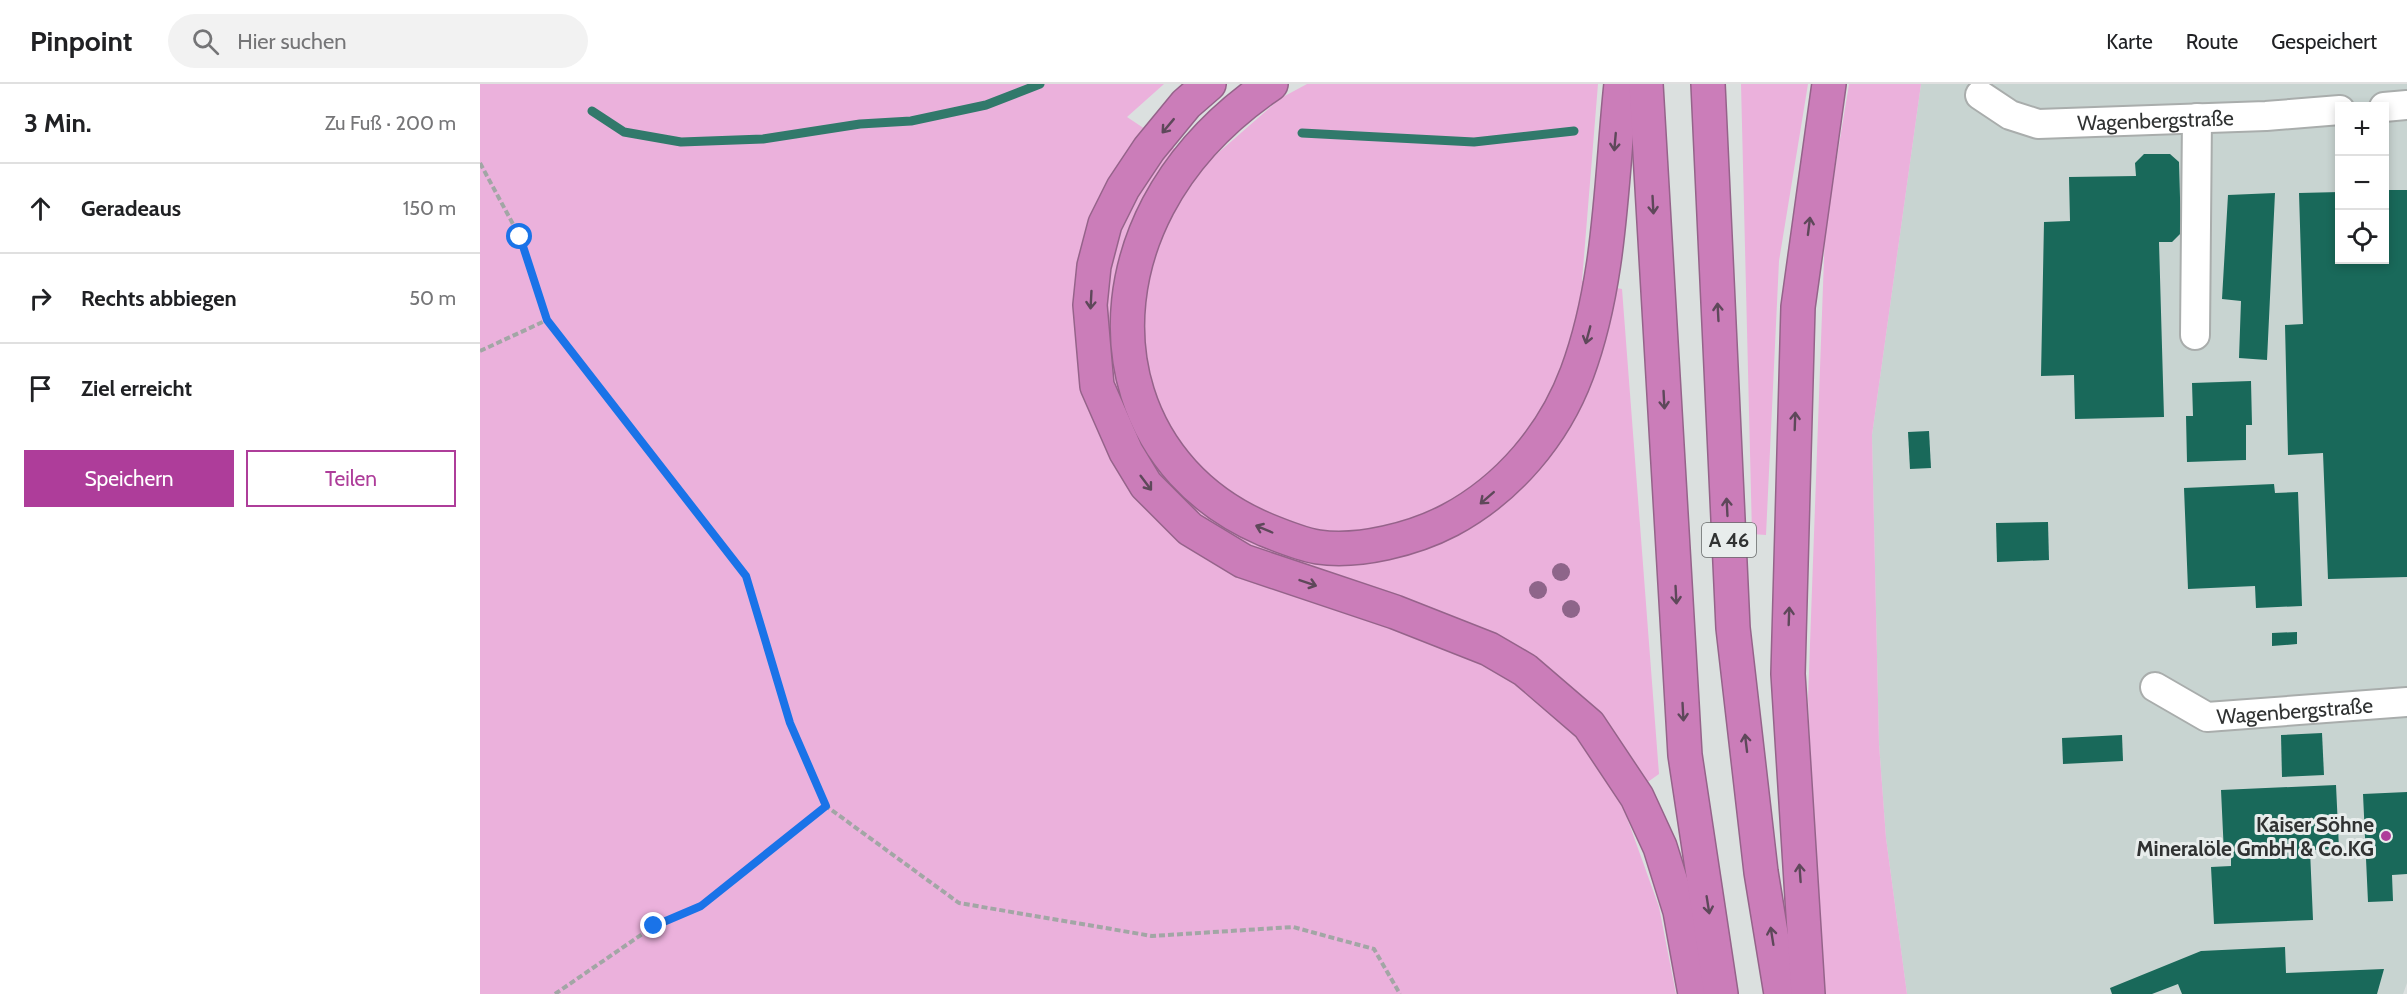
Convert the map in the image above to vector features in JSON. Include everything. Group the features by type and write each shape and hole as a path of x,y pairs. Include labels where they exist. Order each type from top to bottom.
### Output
{"highway":[{"path":"1209,84 1186,104 1171,122 1149,149 1124,188 1105,224 1094,267 1090,305 1097,386 1126,452 1146,485 1190,528 1243,561 1395,612 1489,649 1526,670 1588,725 1637,797 1660,847 1680,911 1695,994"},
{"path":"1271,84 1215,127 1181,169 1158,206 1139,249 1131,289 1128,335 1133,383 1153,432 1178,468 1205,495 1236,517 1280,536 1319,547 1372,546 1428,532 1480,504 1516,472 1547,432 1577,374 1595,309 1606,240 1621,84"},
{"name":"A 46","path":"1646,84 1685,755 1721,994"},
{"name":"A 46","path":"1708,84 1733,628 1761,872 1781,994"},
{"path":"1808,994 1788,674 1798,307 1829,84"}],"street":[{"name":"Wagenbergstraße","path":"1980,94 2010,115 2038,123 2197,118 2335,110"},
{"path":"2389,107 2407,105"},
{"path":"2195,335 2197,118"},
{"name":"Wagenbergstraße","path":"2155,687 2207,717 2407,702"}],"path":[{"path":"480,163 520,237 547,320 746,576 790,723 826,806 958,903 1152,936 1293,927 1374,949 1400,994"},
{"path":"480,351 547,320"},
{"path":"555,994 654,926 701,906 826,806"}],"shaded area":[{"path":"480,84 1164,84 1127,117 1202,167 1281,98 1307,84 1598,84 1582,281 1622,289 1659,774 1621,801 1659,907 1676,994 480,994"},
{"path":"1741,84 1808,84 1779,261 1766,535 1752,534"},
{"path":"1849,84 1921,84 1872,435 1879,744 1886,838 1907,994 1821,994 1808,699 1825,231"},
{"path":"1921,84 2407,84 2407,983 2403,994 1907,994 1886,838 1879,744 1872,435"}],"building":[{"path":"2144,154 2170,154 2179,162 2181,233 2172,242 2159,242 2164,417 2075,419 2074,375 2041,376 2044,222 2070,221 2069,177 2136,176 2135,163"},
{"path":"2389,190 2407,190 2407,577 2328,579 2323,453 2288,455 2285,325 2303,324 2299,193 2335,192 2335,264 2389,264"},
{"path":"2275,193 2267,360 2239,358 2241,301 2222,299 2228,195"},
{"path":"2251,381 2252,425 2246,425 2246,460 2187,462 2186,416 2193,416 2192,383"},
{"path":"1929,431 1931,468 1910,469 1908,432"},
{"path":"2274,484 2275,493 2298,492 2302,606 2256,608 2255,586 2188,589 2184,488"},
{"path":"2048,522 2049,560 1997,562 1996,523"},
{"path":"2297,632 2297,644 2272,646 2272,633"},
{"path":"2322,733 2324,775 2282,777 2281,735"},
{"path":"2122,735 2123,761 2063,764 2062,738"},
{"path":"2336,785 2339,849 2310,850 2313,920 2214,924 2211,867 2231,866 2231,854 2224,854 2221,790"},
{"name":"Kaiser Söhne Mineralöle GmbH & Co.KG","path":"2407,792 2407,874 2392,875 2393,901 2368,902 2363,794"},
{"path":"2285,947 2286,973 2384,969 2377,994 2182,994 2178,984 2152,994 2112,994 2110,988 2201,951"}],"waterway":[{"path":"592,111 624,132 681,142 763,139 860,124 911,121 986,105 1040,84"},
{"path":"1302,133 1474,142 1574,131"}],"place":[{"name":"Kaiser Söhne Mineralöle GmbH & Co.KG","path":"2386,836"}],"route":[{"path":"520,237 547,320 746,576 790,723 826,806 701,906 654,926"}]}
